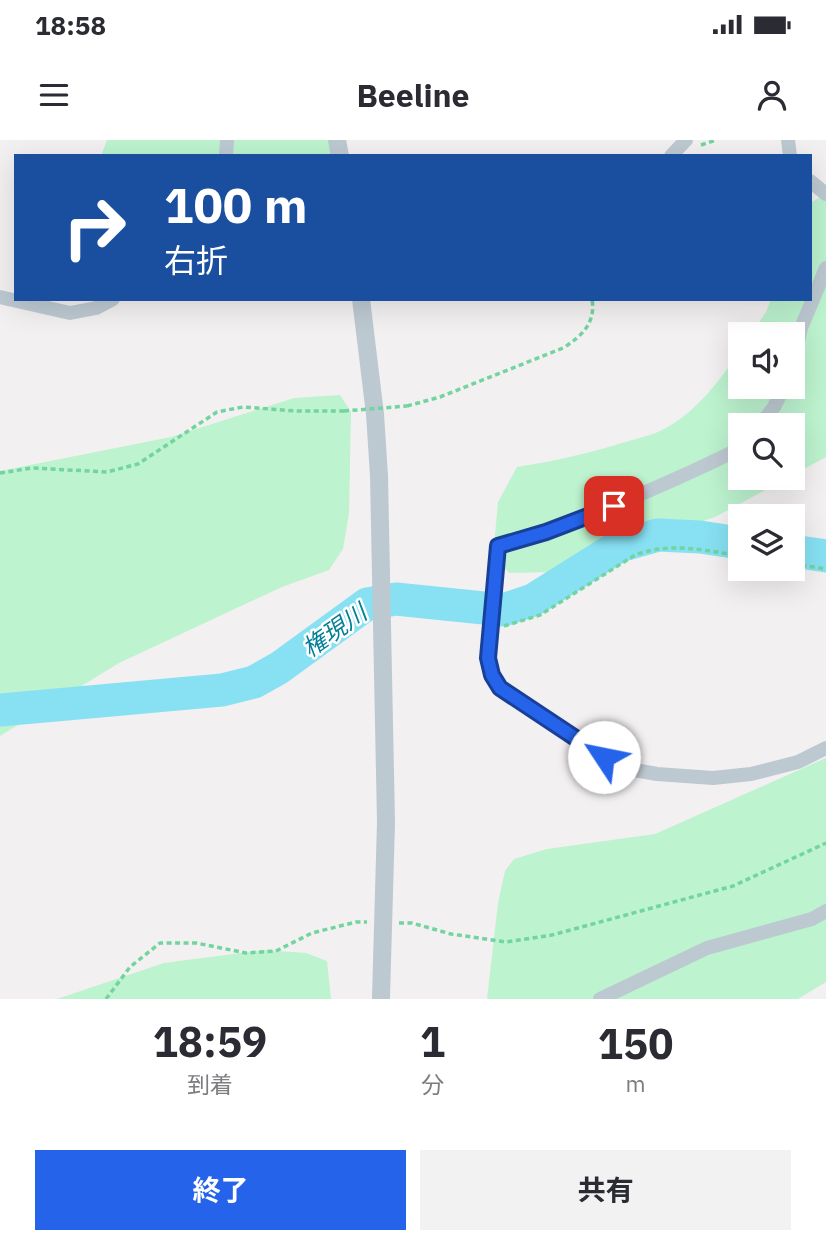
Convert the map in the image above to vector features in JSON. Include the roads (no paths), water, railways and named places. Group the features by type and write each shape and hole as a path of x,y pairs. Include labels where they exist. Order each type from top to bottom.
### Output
{"street":[{"path":"673,154 686,140"},
{"path":"812,183 826,194"},
{"path":"804,322 826,268"},
{"path":"18,301 70,313 96,308 109,301"},
{"path":"361,301 375,414 379,476 386,822 381,998"},
{"path":"728,454 651,492 546,532 498,546 488,658 492,675 500,688 604,757 629,769 713,778 798,762 826,748"},
{"path":"600,999 707,948 813,919 826,911"}],"waterway":[{"name":"権現川","path":"0,710 222,690 254,682 279,668 367,604 396,599 503,610 533,600 619,546 658,535 728,541"},
{"name":"権現川","path":"805,553 826,556"}]}
